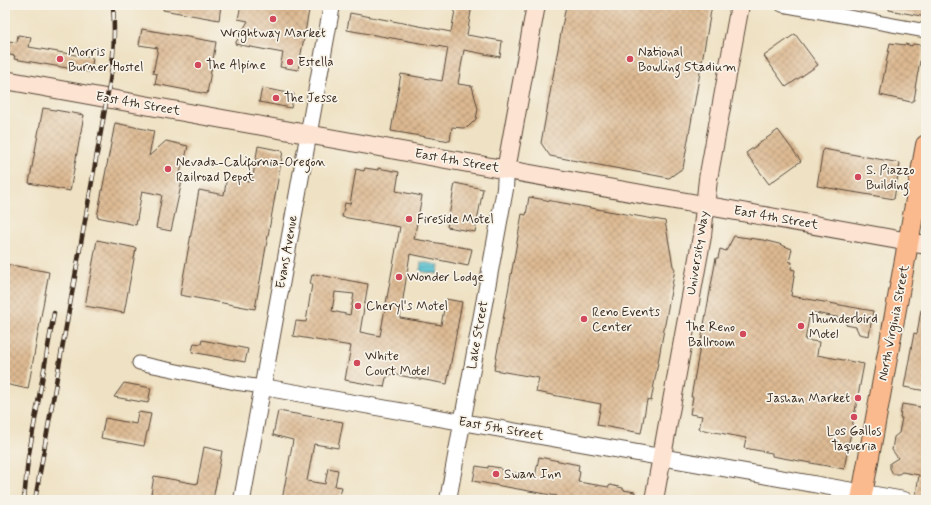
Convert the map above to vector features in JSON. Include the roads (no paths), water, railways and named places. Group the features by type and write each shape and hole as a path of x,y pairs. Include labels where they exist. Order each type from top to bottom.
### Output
{"main road":[{"name":"Lake Street","path":"506,170 536,5"},
{"name":"University Way","path":"654,500 702,236 712,151 740,5"},
{"name":"East 4th Street","path":"5,80 918,244"},
{"name":"North Virginia Street","path":"862,496 918,244 926,145"}],"street":[{"name":"Evans Avenue","path":"242,500 332,5"},
{"path":"782,5 926,31"},
{"name":"Lake Street","path":"448,500 505,189 506,170"},
{"name":"East 5th Street","path":"139,363 235,383 462,422 862,496 904,500"}],"water":[{"path":"421,262 439,265 438,274 420,271"}],"railway":[{"path":"35,500 110,81 114,43 113,5"},
{"path":"24,500 28,459 54,313"}],"place":[{"name":"Wrightway Market","path":"273,19"},
{"name":"Morris Burner Hostel","path":"60,59"},
{"name":"National Bowling Stadium","path":"630,59"},
{"name":"Estella","path":"290,62"},
{"name":"The Alpine","path":"198,65"},
{"name":"The Jesse","path":"276,98"},
{"name":"Nevada-California-Oregon Railroad Depot","path":"168,169"},
{"name":"S. Piazzo Building","path":"858,177"},
{"name":"Fireside Motel","path":"409,219"},
{"name":"Wonder Lodge","path":"399,277"},
{"name":"Cheryl's Motel","path":"358,306"},
{"name":"Reno Events Center","path":"584,319"},
{"name":"Thunderbird Motel","path":"801,326"},
{"name":"The Reno Ballroom","path":"743,334"},
{"name":"White Court Motel","path":"357,363"},
{"name":"Jashan Market","path":"858,398"},
{"name":"Los Gallos Taqueria","path":"854,417"},
{"name":"Swan Inn","path":"496,474"}]}
